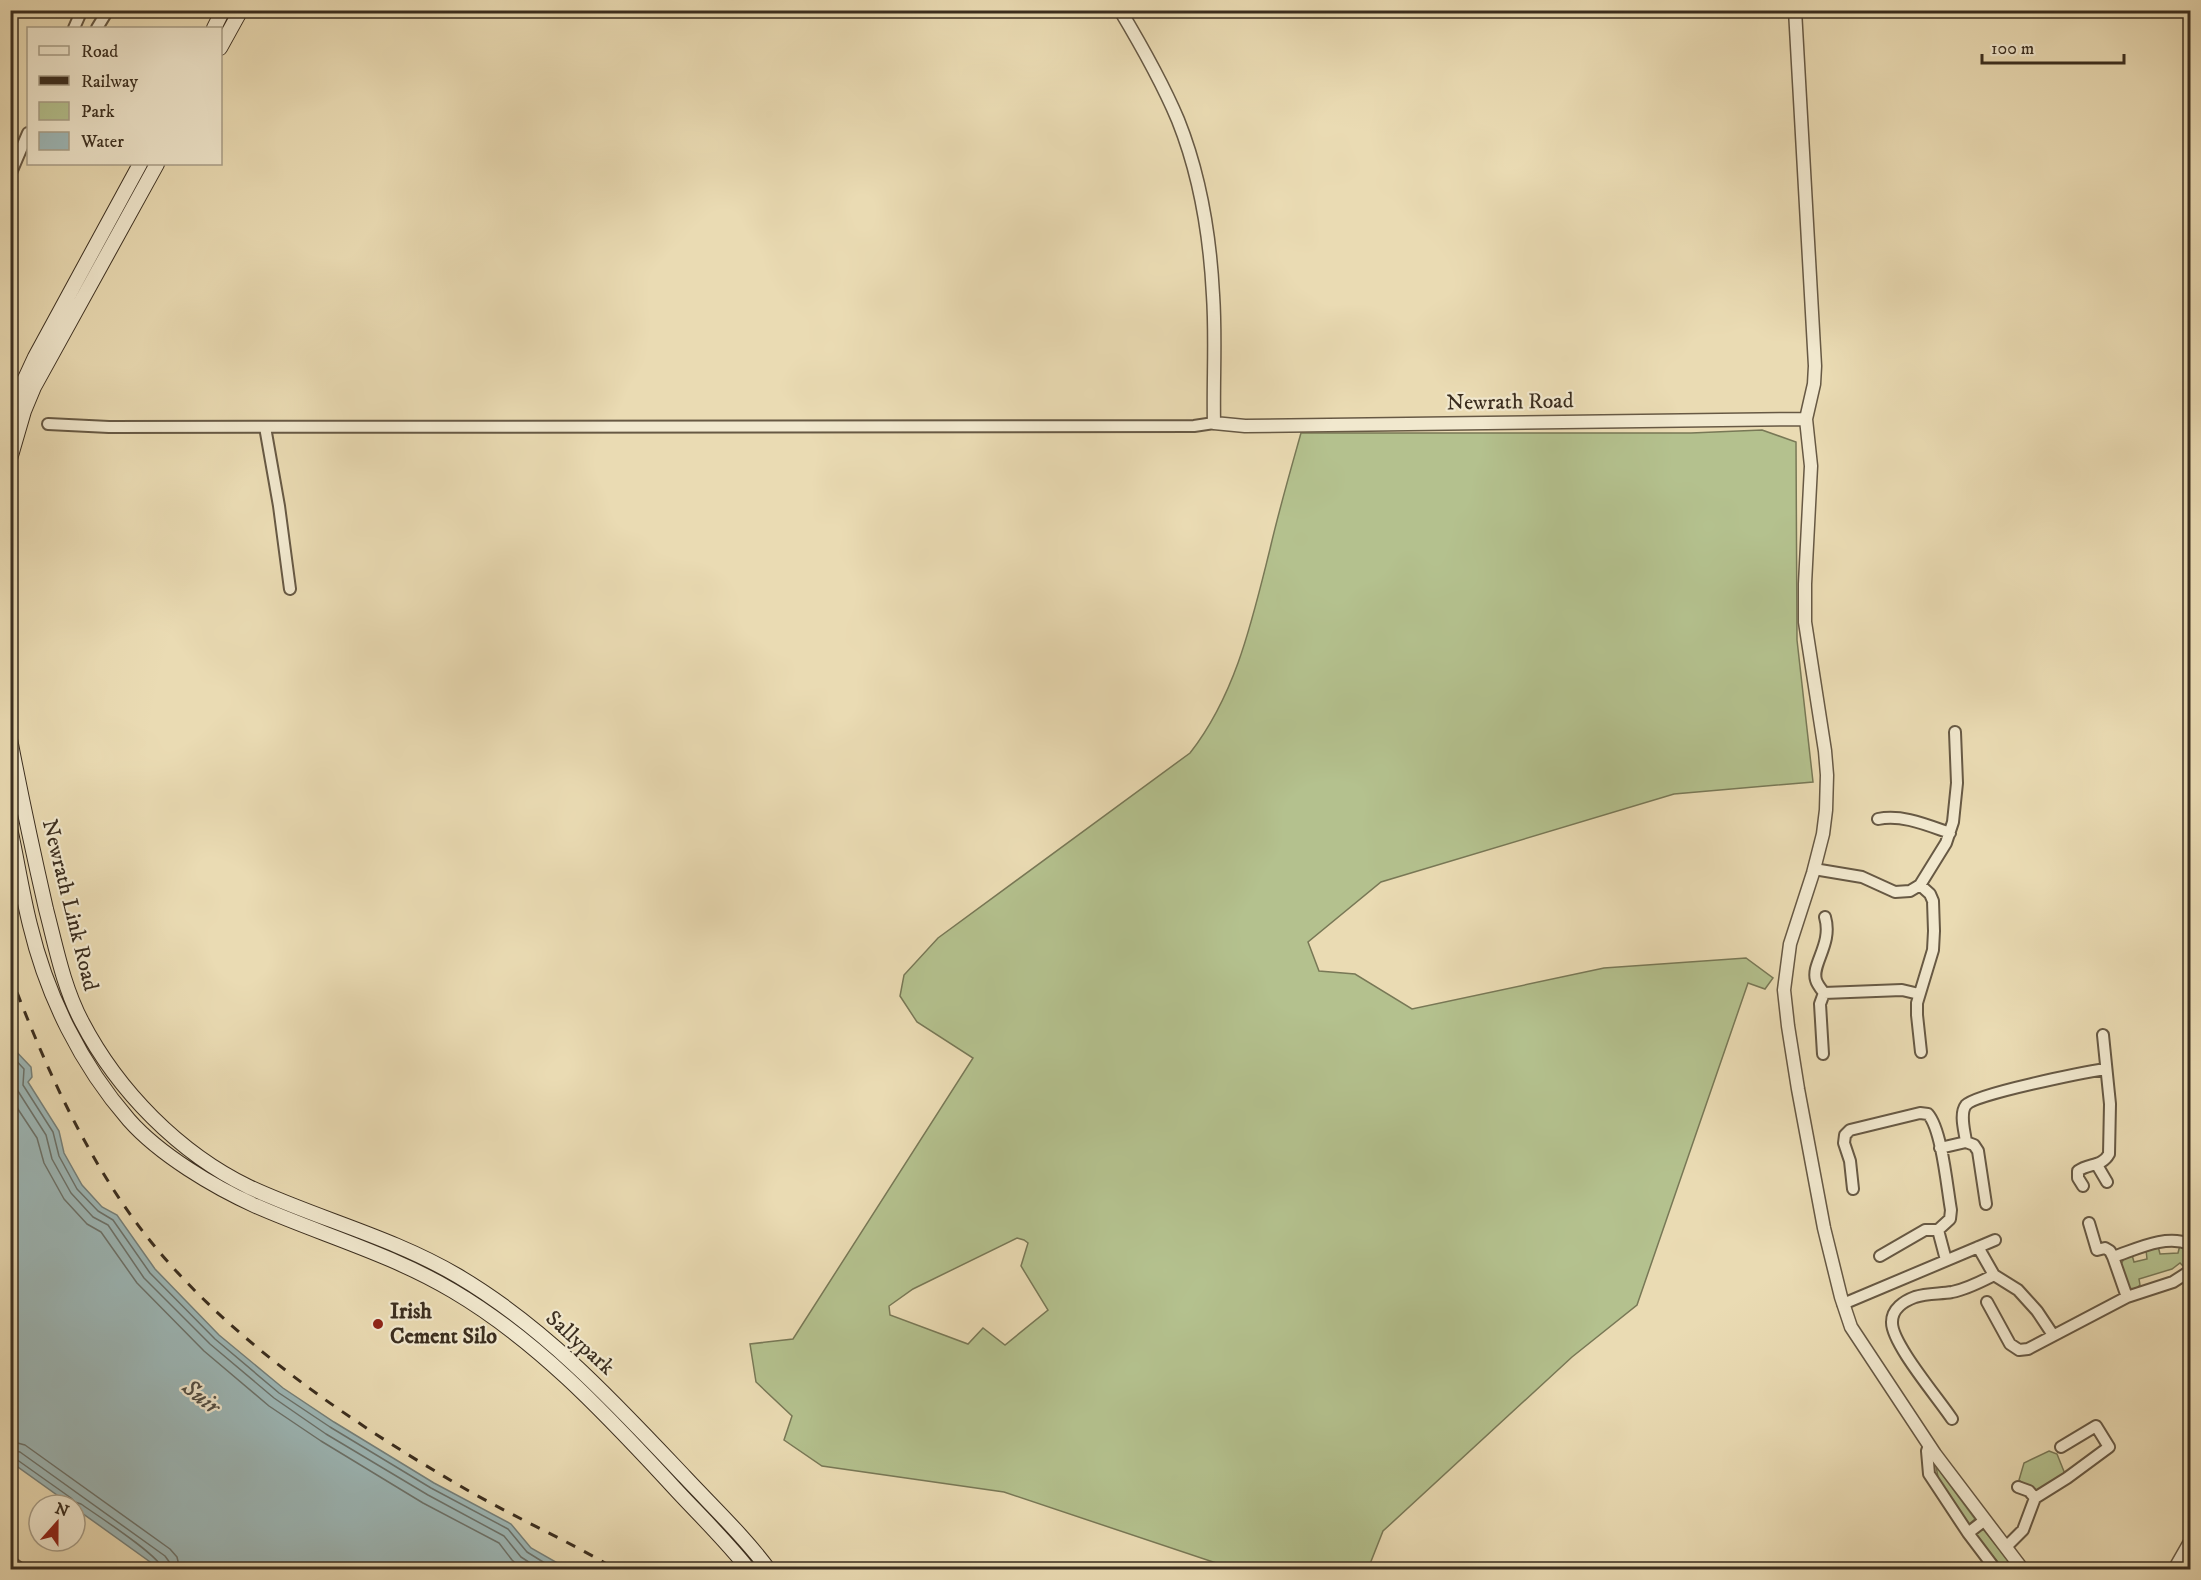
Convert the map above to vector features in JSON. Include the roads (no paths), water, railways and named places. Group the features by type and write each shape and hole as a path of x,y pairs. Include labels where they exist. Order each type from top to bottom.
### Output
{"main road":[{"path":"215,27 224,10"},
{"path":"222,44 241,10"},
{"path":"10,411 35,357 139,165"},
{"path":"10,459 24,411 34,387 156,165"},
{"name":"Newrath Link Road","path":"10,739 34,858 62,977 82,1022 117,1076 161,1125 204,1160 247,1186 316,1214"},
{"name":"Newrath Link Road","path":"10,828 30,927 54,1000 84,1059 130,1121 179,1162 233,1195 308,1226"},
{"name":"Sallypark","path":"316,1214 380,1238 429,1260 484,1292 527,1324 602,1390 741,1536 769,1569"},
{"name":"Sallypark","path":"308,1226 420,1273 468,1300 516,1334 576,1385 749,1569"}],"street":[{"path":"74,27 82,10"},
{"path":"98,27 108,10"},
{"path":"48,424 109,427 265,427 1194,426 1214,423 1213,294 1208,235 1199,192 1177,119 1138,40 1120,10"},
{"path":"1796,10 1815,366 1813,390 1806,419 1811,466 1805,574 1806,622 1827,775 1823,834 1790,944 1785,990 1788,1026 1818,1196 1831,1258 1849,1321 1929,1445 2023,1569"},
{"path":"10,175 27,135"},
{"name":"Newrath Road","path":"1214,423 1245,426 1806,419"},
{"path":"265,427 290,589"},
{"path":"1814,869 1862,877 1895,892 1910,891 1920,885 1925,874 1940,855 1950,834 1956,808 1955,732"},
{"path":"1878,819 1889,817 1905,819 1950,834"},
{"path":"1920,885 1930,894 1933,901 1934,931 1933,950 1919,994 1917,1015 1922,1052"},
{"path":"1822,1054 1821,1004 1824,993 1816,979 1815,972 1827,940 1828,928 1825,917"},
{"path":"1824,993 1902,990 1919,994"},
{"path":"2083,1186 2078,1178 2078,1172 2084,1166 2097,1165 2106,1160 2109,1154 2110,1104 2103,1035"},
{"path":"1966,1142 1963,1113 1965,1106 1972,1101 2072,1075 2106,1069"},
{"path":"1853,1189 1850,1161 1844,1143 1845,1135 1850,1130 1920,1113 1928,1114 1933,1119 1951,1210 1950,1219 1938,1230 1925,1230 1880,1256"},
{"path":"1940,1148 1966,1142 1974,1145 1978,1151 1986,1204"},
{"path":"2097,1165 2107,1182"},
{"path":"2089,1223 2097,1250 2105,1248 2110,1251 2127,1297"},
{"path":"1938,1230 1946,1260"},
{"path":"1843,1304 1995,1239"},
{"path":"2113,1257 2159,1241 2181,1240 2190,1244"},
{"path":"1978,1247 1994,1275 2018,1290 2037,1311 2053,1335"},
{"path":"1987,1302 2010,1344 2019,1350 2028,1349 2127,1297 2174,1282 2190,1271"},
{"path":"1952,1419 1913,1367 1892,1329 1891,1319 1902,1303 1918,1296 1970,1287 1994,1275"},
{"path":"2006,1547 2023,1530 2035,1498 2109,1447 2096,1426 2061,1447"},
{"path":"1929,1445 1927,1450 1929,1474 1968,1533 1996,1569"},
{"path":"2018,1487 2029,1491 2035,1498"},
{"path":"1968,1533 1985,1520"},
{"path":"2174,1569 2190,1542"},
{"path":"10,1562 21,1569"}],"water":[{"name":"Suir","path":"11,1046 31,1067 32,1077 28,1082 59,1131 64,1153 82,1185 102,1207 117,1215 155,1269 219,1335 283,1388 434,1483 511,1524 531,1548 568,1569 160,1569 87,1517 87,1493 54,1493 11,1462"}],"railway":[{"path":"10,974 49,1070 97,1163 135,1221 167,1261 202,1298 282,1368 369,1430 477,1495 617,1570"}],"place":[{"name":"Irish Cement Silo","path":"378,1324"}]}
